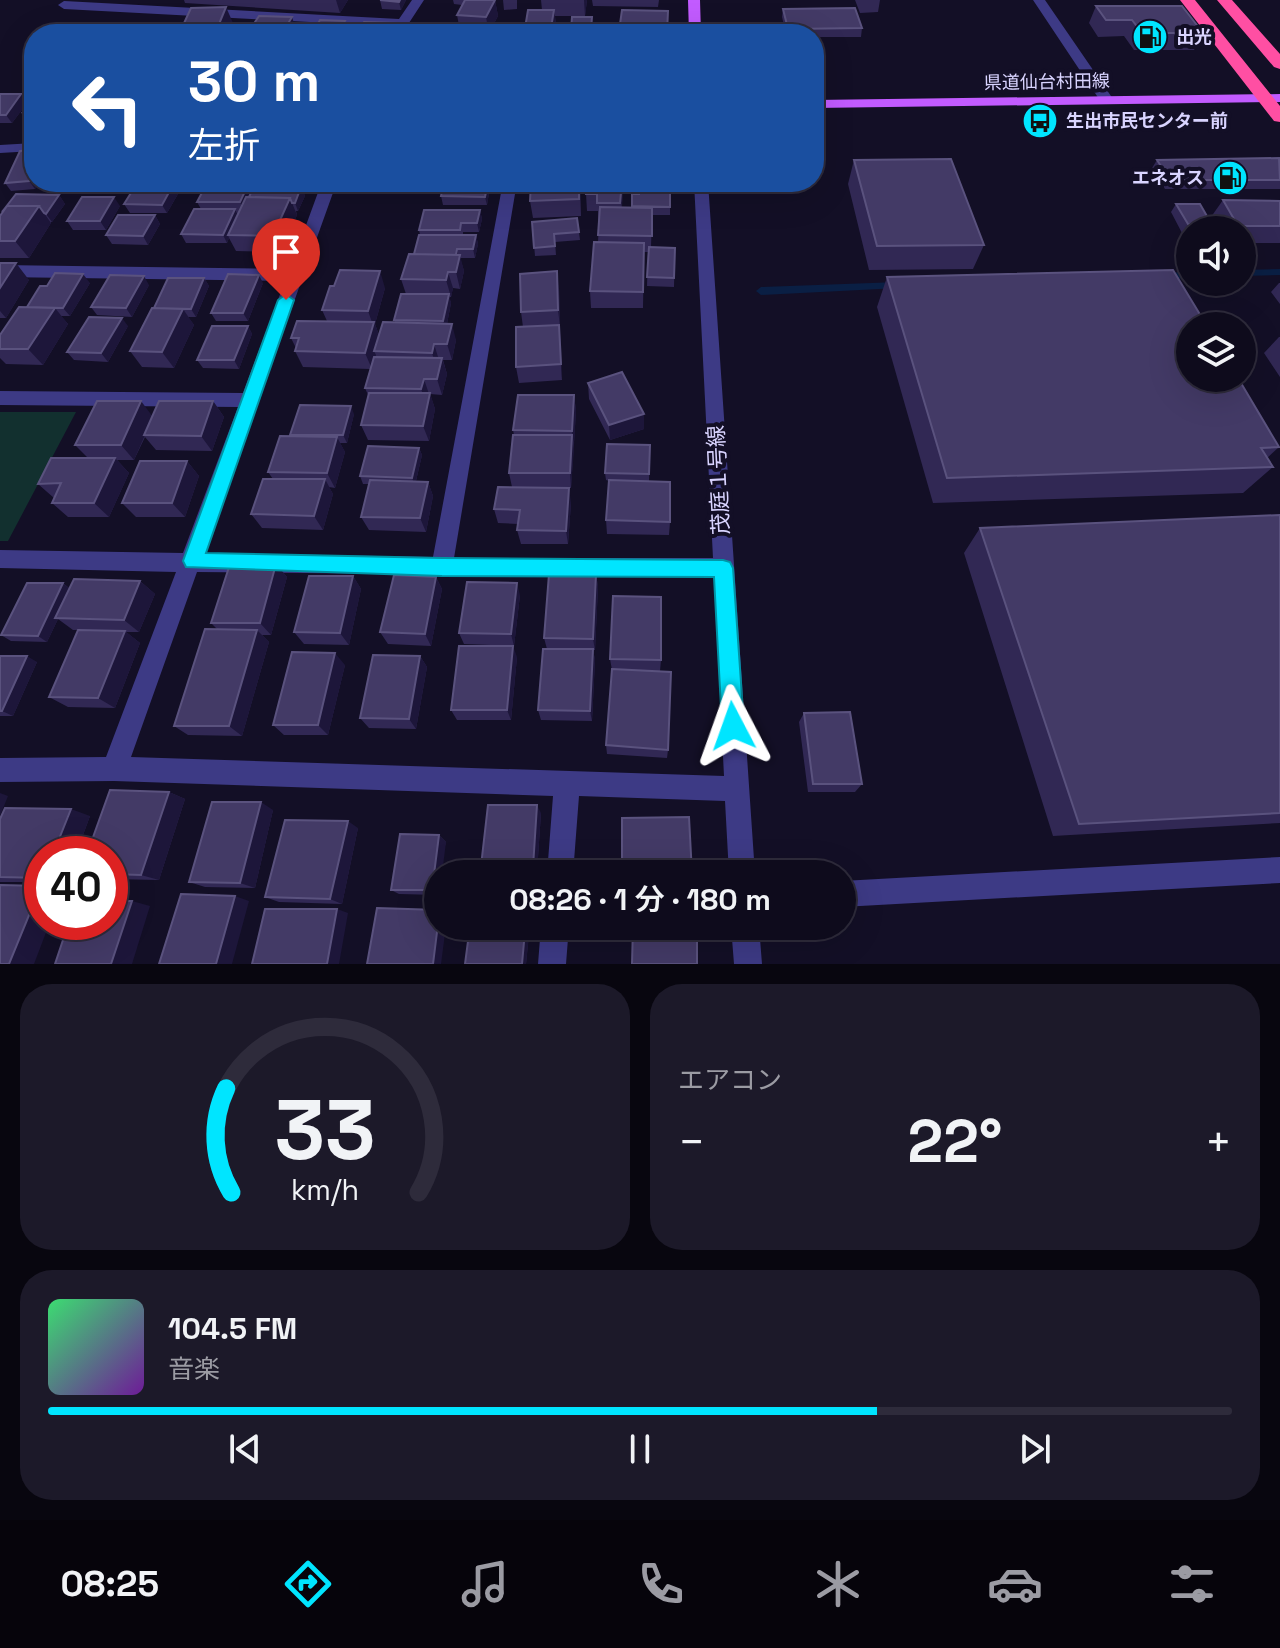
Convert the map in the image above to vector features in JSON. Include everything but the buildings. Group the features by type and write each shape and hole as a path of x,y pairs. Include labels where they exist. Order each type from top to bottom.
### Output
{"highway":[{"path":"1187,0 1272,98 1280,117"},
{"path":"1224,0 1280,64"}],"main road":[{"path":"694,0 695,24"},
{"name":"県道仙台村田線","path":"824,104 1272,98"}],"street":[{"path":"64,5 403,23 418,0"},
{"path":"1039,0 1106,99"},
{"path":"0,149 24,148"},
{"path":"114,769 326,192"},
{"path":"442,567 508,192"},
{"name":"茂庭１号線","path":"702,192 741,860"},
{"path":"0,271 295,275"},
{"path":"0,398 249,400"},
{"path":"0,559 442,567 723,568"},
{"path":"0,770 114,769 737,789"},
{"path":"561,860 567,784"},
{"path":"856,893 1280,870"},
{"path":"552,964 554,940"},
{"path":"746,940 748,964"}],"green space":[{"path":"0,412 76,412 8,541 0,541"}],"waterway":[{"path":"1256,273 1280,272"},
{"path":"1161,276 1176,275"},
{"path":"761,291 899,285"}],"place":[{"name":"出光","path":"1150,37"},
{"name":"生出市民センター前","path":"1040,121"},
{"name":"エネオス","path":"1230,178"}],"route":[{"path":"286,300 193,561 442,567 723,568 733,726"}]}
